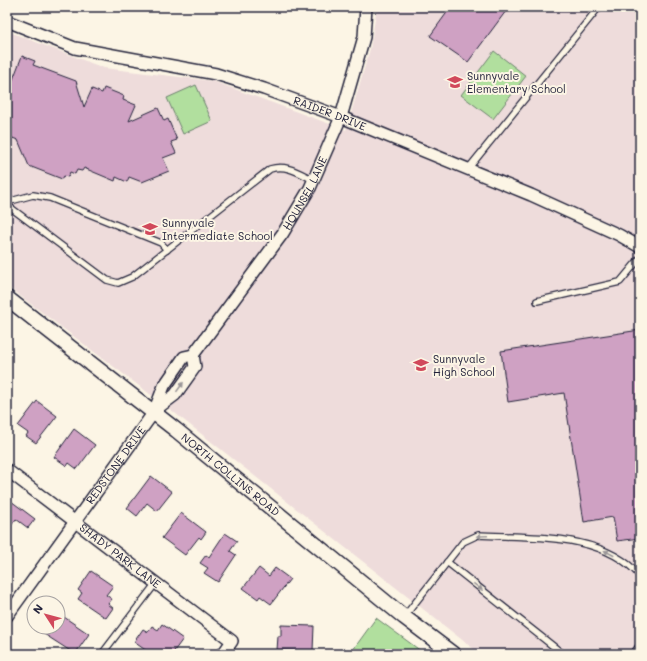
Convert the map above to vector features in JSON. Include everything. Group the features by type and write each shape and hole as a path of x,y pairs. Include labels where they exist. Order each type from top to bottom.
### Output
{"street":[{"name":"HOUNSEL LANE","path":"154,412 175,395 195,367 193,355 283,233 314,180 341,117 364,38 366,7"},
{"name":"RAIDER DRIVE","path":"7,21 75,48 216,74 341,117 539,198 619,235 640,247"},
{"name":"NORTH COLLINS ROAD","path":"7,298 154,412 404,617 453,654"},
{"name":"REDSTONE DRIVE","path":"7,616 76,523 154,412"},
{"name":"SHADY PARK LANE","path":"7,470 232,641 223,654"}],"lane":[{"path":"468,170 599,7"},
{"path":"7,205 113,282 118,283 132,277 270,169 277,167 290,168 314,180"},
{"path":"7,202 33,195 50,198 161,243 167,250"},
{"path":"537,301 620,282 640,258"},
{"path":"404,617 464,542 478,535 579,541 600,548 621,559 640,576"},
{"path":"447,562 563,654"},
{"path":"102,654 156,583"},
{"path":"633,654 640,645"}],"shaded area":[{"name":"Sunnyvale High School","path":"377,7 640,7 640,654 480,654 171,410 7,286 7,31 104,68 213,81 346,130 370,49"}],"green space":[{"path":"494,51 526,76 493,119 461,95"},
{"path":"196,85 212,121 183,134 167,98"},
{"path":"376,618 425,654 350,654"}],"building":[{"path":"451,7 509,7 468,62 430,36"},
{"path":"22,56 35,61 33,65 76,81 84,107 92,89 102,93 104,88 124,96 123,100 136,105 129,121 158,108 164,121 168,119 177,140 171,142 176,153 163,158 169,171 142,182 129,177 127,182 116,177 115,181 84,168 82,171 77,170 75,174 70,172 68,177 64,176 62,179 29,166 18,140 7,136 7,95"},
{"path":"640,330 640,538 617,541 613,517 584,522 564,393 508,402 501,351"},
{"path":"37,401 57,416 36,443 26,436 28,433 18,426"},
{"path":"74,429 95,445 77,469 69,463 67,466 54,457"},
{"path":"151,476 172,492 157,511 147,503 137,516 127,508"},
{"path":"7,498 35,519 28,528 16,519 7,531"},
{"path":"181,513 206,532 201,539 199,537 185,555 162,538"},
{"path":"225,533 237,541 230,551 236,555 218,582 204,573 208,568 200,563 206,555 209,557"},
{"path":"259,568 269,576 275,568 290,579 271,604 260,596 258,599 243,588"},
{"path":"91,571 113,586 106,595 112,599 108,604 113,608 106,618 78,599 82,593 78,590"},
{"path":"66,618 89,634 75,654 46,635 66,635"},
{"path":"162,624 183,639 172,654 151,654 134,642 143,629 148,632 152,626 158,630"},
{"path":"281,625 314,626 313,651 277,650 278,636 281,636"}],"place":[{"name":"Sunnyvale Elementary School","path":"455,82"},
{"name":"Sunnyvale Intermediate School","path":"150,229"},
{"name":"Sunnyvale High School","path":"421,365"}]}
